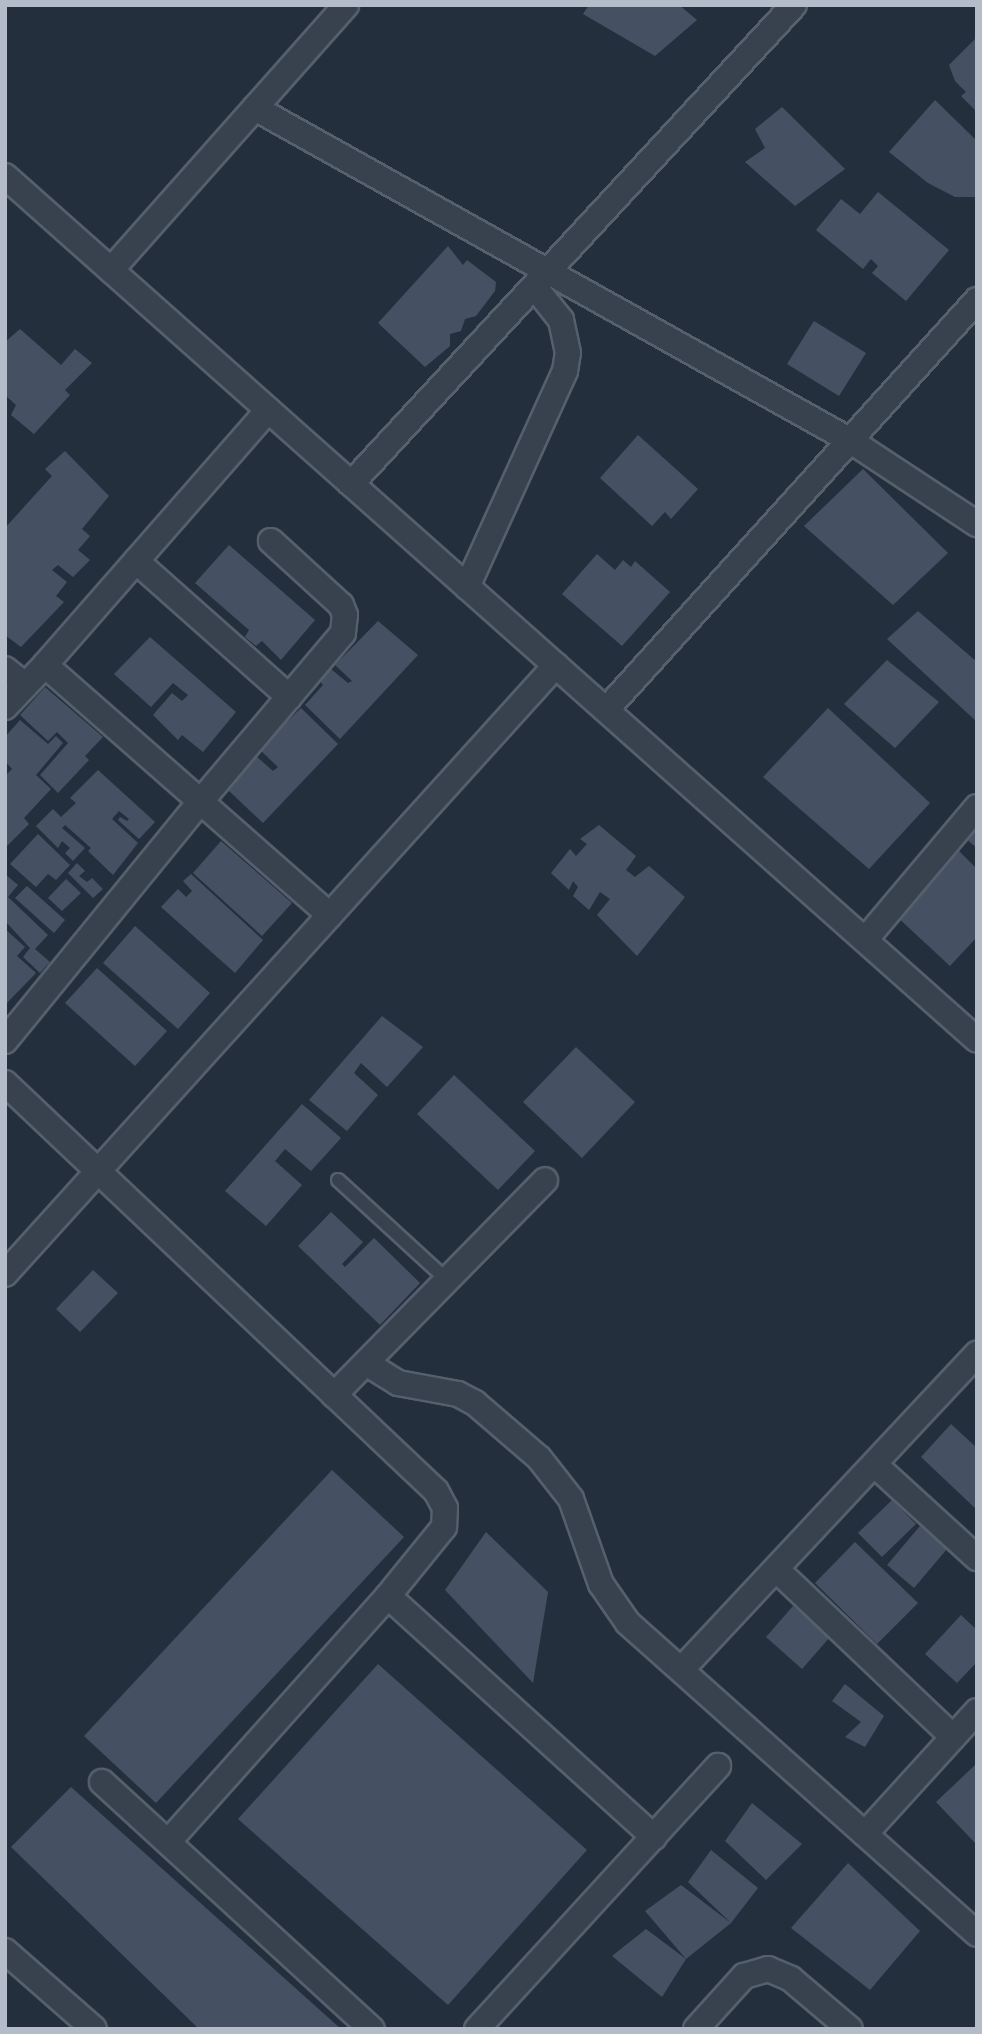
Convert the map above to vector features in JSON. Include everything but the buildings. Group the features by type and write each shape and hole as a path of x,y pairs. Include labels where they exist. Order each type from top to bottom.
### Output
{"street":[{"path":"111,270 346,5"},
{"path":"351,484 794,5"},
{"path":"255,108 542,279 851,441 977,524"},
{"path":"5,176 977,1040"},
{"path":"467,587 565,371 568,353 561,320 542,279"},
{"path":"606,710 977,300"},
{"path":"5,706 45,665 268,410"},
{"path":"5,1041 201,801 343,633 345,615 333,597 271,541"},
{"path":"136,561 289,697"},
{"path":"45,665 330,915"},
{"path":"5,1274 556,665"},
{"path":"5,669 25,685"},
{"path":"865,940 977,807"},
{"path":"5,1083 436,1491 445,1508 444,1527 388,1595 167,1842"},
{"path":"334,1395 545,1181"},
{"path":"682,1669 977,1354"},
{"path":"366,1363 398,1383 458,1394 475,1403 539,1458 572,1499 582,1520 593,1564 614,1605 628,1623 977,1934"},
{"path":"875,1465 977,1559"},
{"path":"776,1569 953,1737"},
{"path":"388,1595 654,1837"},
{"path":"865,1834 977,1711"},
{"path":"477,2029 718,1766"},
{"path":"102,1782 372,2029"},
{"path":"5,1951 94,2029"},
{"path":"695,2029 744,1976 768,1969 791,1979 850,2029"}],"lane":[{"path":"338,1181 447,1280"}]}
